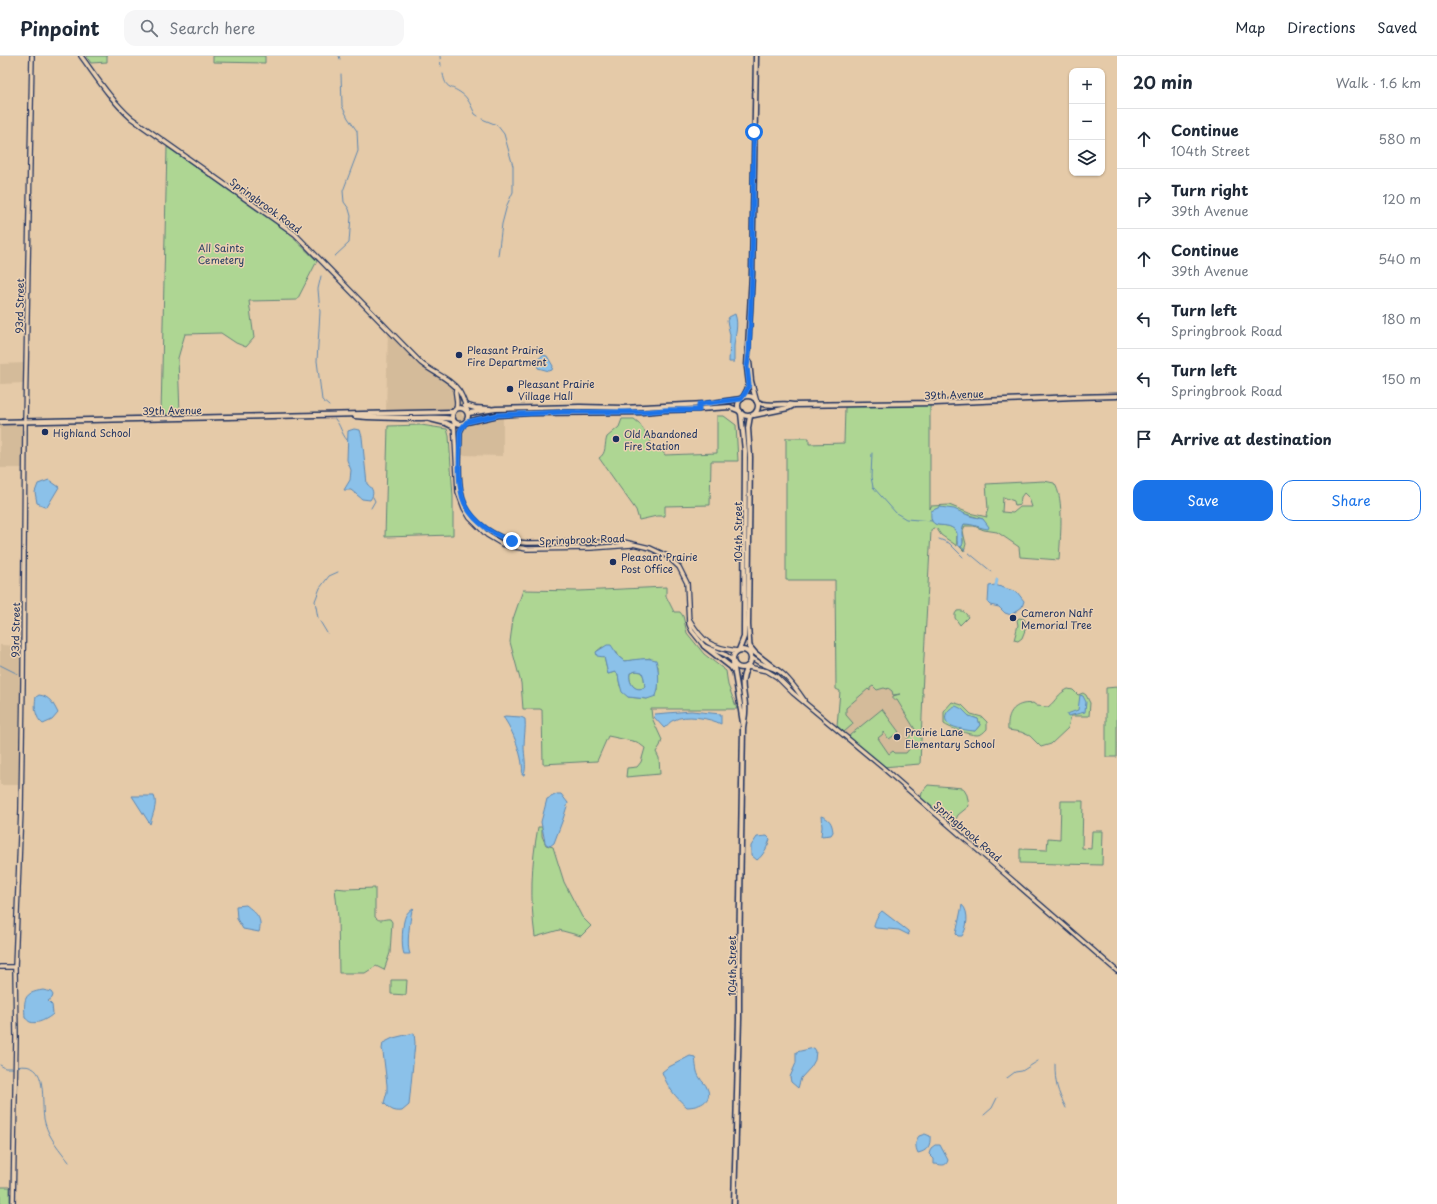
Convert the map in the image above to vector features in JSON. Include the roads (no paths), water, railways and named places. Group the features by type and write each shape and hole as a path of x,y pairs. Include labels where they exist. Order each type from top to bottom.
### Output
{"main road":[{"path":"465,423 469,417 468,412 464,408 454,411 453,420 458,424 465,423 498,415 530,413 642,412 699,410 730,407 744,415 751,416 757,411 758,405 751,380 749,353 756,56"},
{"path":"740,412 738,405 749,384 747,367 749,353"},
{"path":"465,405 475,408 496,409 580,407 627,408 699,404 742,399 748,396 757,401"},
{"name":"39th Avenue","path":"757,401 768,406 784,404 935,403 1117,396"},
{"path":"699,404 699,410"},
{"name":"39th Avenue","path":"751,416 793,405"},
{"path":"468,412 496,409"},
{"name":"39th Avenue","path":"0,422 454,411"},
{"name":"104th Street","path":"738,651 744,637 745,451 740,412"},
{"name":"39th Avenue","path":"345,414 371,418 442,417 453,420"},
{"name":"104th Street","path":"751,416 748,428 750,457 748,625 751,656"},
{"path":"427,418 446,423 454,427"},
{"path":"704,646 731,666 733,672"},
{"path":"750,646 755,653 777,670"},
{"path":"745,650 751,656 751,662 747,667 736,667 733,661 734,655 738,651 745,650"},
{"name":"104th Street","path":"733,661 733,672 744,728"},
{"name":"104th Street","path":"734,1204 745,705 742,677 747,667"}],"street":[{"name":"93rd Street","path":"13,1204 16,1038 15,967 21,809 25,421 32,56"},
{"name":"Springbrook Road","path":"81,56 123,111 154,135 295,234 420,363 429,370 445,378 458,389 468,412"},
{"path":"454,411 458,403 456,388"},
{"name":"Springbrook Road","path":"453,420 458,492 464,508 470,518 490,538 507,545 528,549 591,548 637,545"},
{"name":"Springbrook Road","path":"465,423 460,432 461,491 466,506 476,519 488,530 506,539 519,542 624,542 650,548 666,556 678,567 687,583 688,616 692,631 704,646 726,655 733,661"},
{"path":"688,616 701,637 710,645 738,651"},
{"name":"Springbrook Road","path":"751,656 758,663 777,670 788,680 807,704"},
{"name":"Springbrook Road","path":"747,667 756,668 772,674 1117,971"},
{"path":"0,967 15,967"}],"water":[{"path":"735,314 737,326 734,346 734,362 729,362 730,335 727,321 729,317"},
{"path":"543,355 547,356 553,366 552,370 549,371 538,368 537,360"},
{"path":"354,429 360,430 362,437 367,484 373,491 370,500 362,499 351,490 344,490 350,480 351,470 347,460 348,431"},
{"path":"49,480 59,487 47,507 37,503 35,492 38,484"},
{"path":"940,507 954,509 970,516 983,519 989,527 988,529 964,524 962,531 963,543 960,547 957,543 957,534 955,530 951,527 938,525 932,522 931,511"},
{"path":"995,585 1017,592 1024,601 1022,607 1011,615 1005,613 999,607 990,605 988,603 989,586"},
{"path":"607,645 611,645 619,657 624,661 645,659 656,660 659,678 656,696 647,699 628,697 622,692 618,674 615,672 608,674 604,657 597,656 596,652","holes":["636,671 642,672 645,687 638,689 631,683 630,673"]},
{"path":"39,695 49,699 58,713 52,720 43,724 38,719 35,708 36,697"},
{"path":"1080,695 1083,696 1086,702 1085,712 1068,716 1067,714 1078,710"},
{"path":"956,706 962,709 969,716 978,719 980,725 975,731 955,727 947,723 946,714 950,709"},
{"path":"691,711 721,714 721,724 704,719 684,717 670,722 664,728 654,717 655,714"},
{"path":"503,717 521,717 525,719 524,775 522,775 522,761 520,753 507,722"},
{"path":"557,794 561,794 568,803 554,843 550,846 545,842 541,822 547,799"},
{"path":"132,796 154,796 155,806 150,824"},
{"path":"821,816 827,818 831,824 833,832 831,835 821,836"},
{"path":"767,836 770,839 768,845 757,860 751,855 751,846 757,837"},
{"path":"246,905 258,916 260,923 259,932 243,929 237,919 236,906"},
{"path":"962,905 965,908 967,920 962,936 958,936 956,934"},
{"path":"413,908 408,945 410,954 404,954 402,940 404,923 406,915"},
{"path":"882,911 908,931 909,935 899,930 874,927 876,918"},
{"path":"43,990 51,992 53,995 48,1001 52,1005 53,1014 39,1022 30,1022 25,1018 26,998 28,995 36,991"},
{"path":"414,1033 415,1043 409,1105 402,1111 394,1110 384,1103 387,1085 382,1049 383,1043 393,1038"},
{"path":"814,1048 816,1051 815,1060 801,1078 798,1088 791,1082 790,1077 796,1063 796,1052"},
{"path":"690,1056 695,1057 698,1074 709,1093 706,1100 700,1105 687,1107 672,1091 662,1072"},
{"path":"925,1134 930,1136 929,1145 924,1151 918,1153 916,1142 919,1136"},
{"path":"935,1145 940,1145 948,1160 946,1164 934,1164 934,1159 929,1154 931,1148"}],"waterway":[{"path":"440,56 441,66"},
{"path":"335,256 349,243 351,216 349,209 344,202 343,191 358,151 357,131 342,106 341,74"},
{"path":"443,74 447,85 466,97 475,114 478,116"},
{"path":"482,119 497,125 504,134 513,166 513,192 507,205 502,224 498,256"},
{"path":"321,276 318,289 320,312 317,361 322,400 329,406"},
{"path":"335,419 347,440"},
{"path":"872,453 871,477 873,487 896,513 906,519 932,521"},
{"path":"371,508 375,501 373,497"},
{"path":"939,539 949,543 963,557"},
{"path":"961,547 965,550"},
{"path":"969,553 992,572"},
{"path":"327,633 318,618 315,601 320,588 329,576 338,572"},
{"path":"996,585 997,580"},
{"path":"0,665 18,674"},
{"path":"1007,1078 1015,1072 1022,1071 1038,1061"},
{"path":"1055,1064 1057,1087 1066,1108"},
{"path":"0,1065 5,1068 13,1068"},
{"path":"16,1067 27,1066 35,1070 39,1076 42,1085 45,1123 55,1144 69,1162"},
{"path":"984,1115 992,1108 997,1098"}],"place":[{"name":"Pleasant Prairie Fire Department","path":"459,355"},
{"name":"Pleasant Prairie Village Hall","path":"510,389"},
{"name":"Highland School","path":"45,432"},
{"name":"Old Abandoned Fire Station","path":"616,439"},
{"name":"Pleasant Prairie Post Office","path":"613,562"},
{"name":"Cameron Nahf Memorial Tree","path":"1013,618"},
{"name":"Prairie Lane Elementary School","path":"897,737"}],"park label":[{"name":"All Saints Cemetery","path":"221,252"}]}
